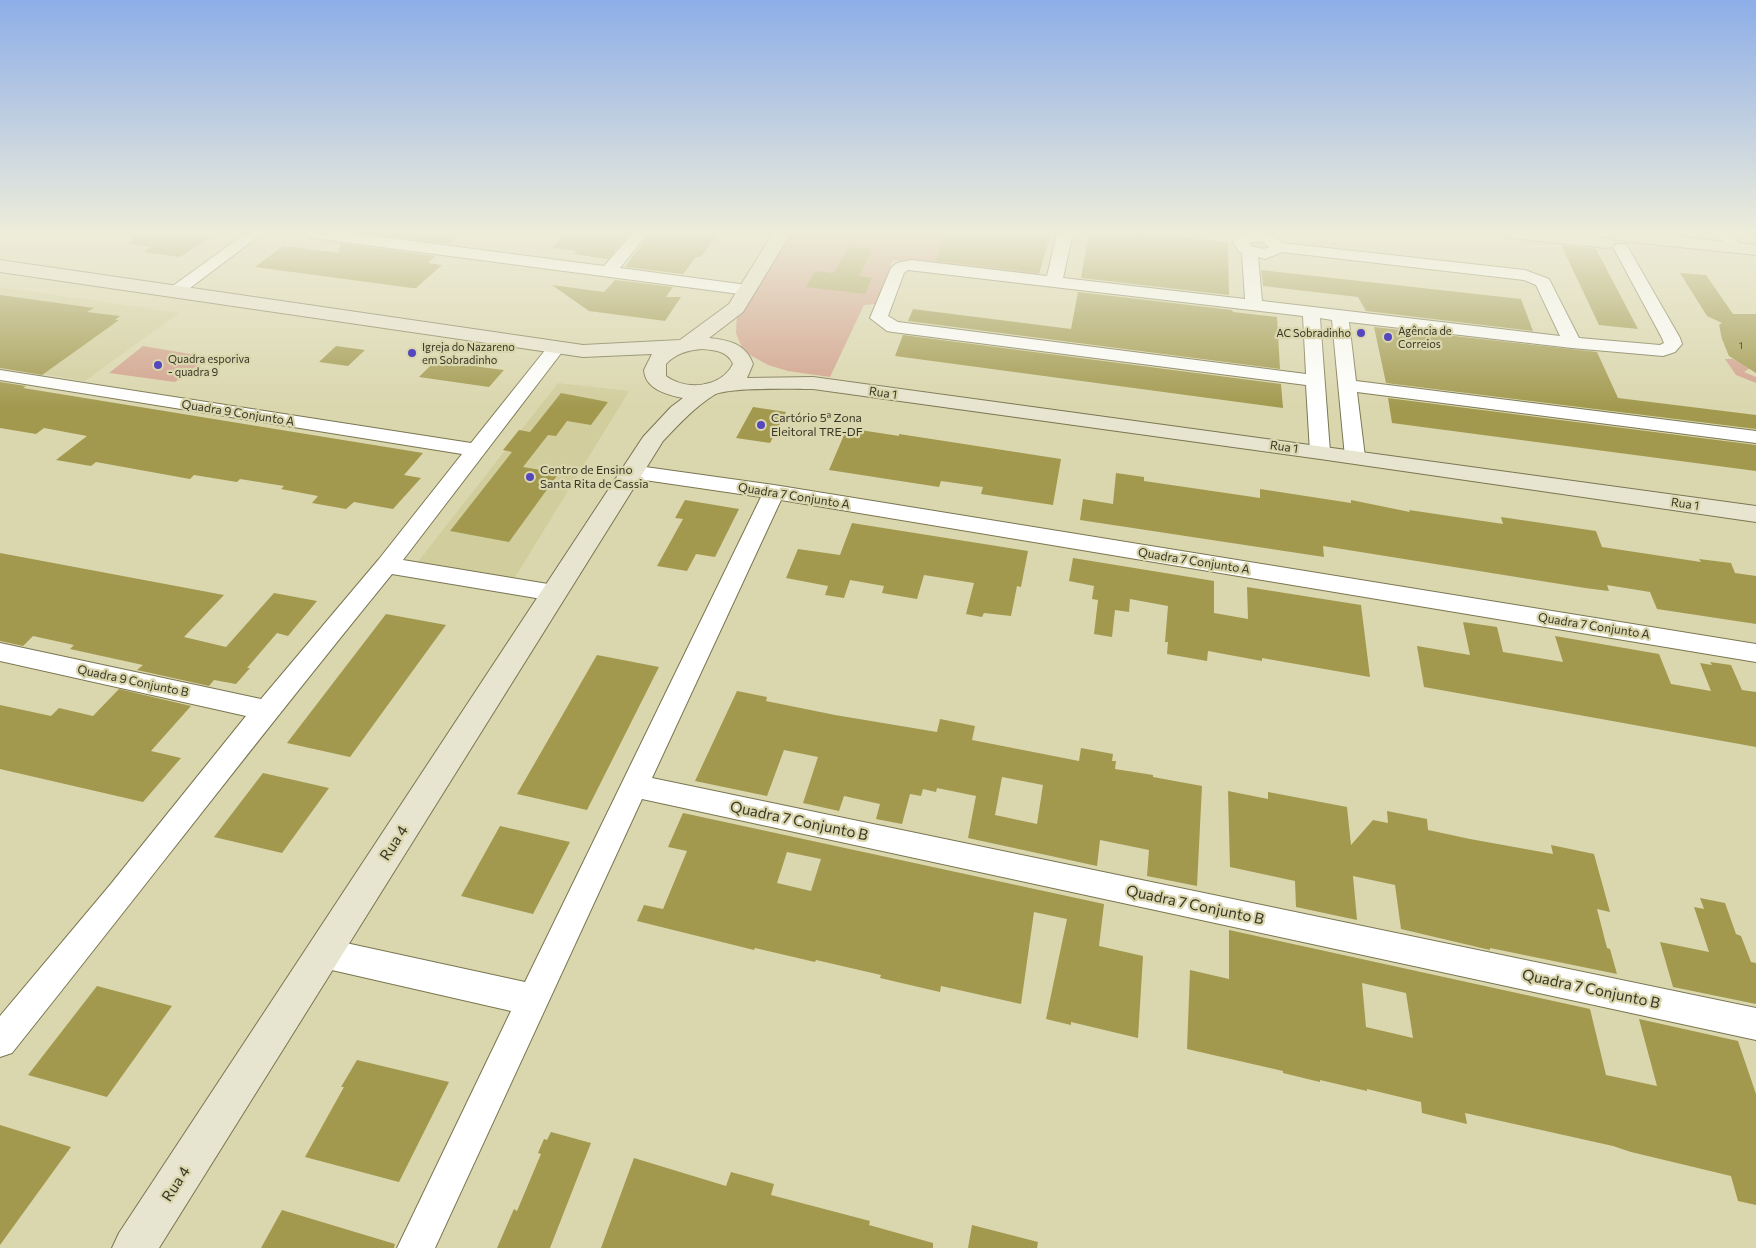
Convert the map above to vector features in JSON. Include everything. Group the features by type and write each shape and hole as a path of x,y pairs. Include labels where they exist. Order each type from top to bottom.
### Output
{"street":[{"path":"178,291 584,351 640,350 715,343 727,346 739,355 812,383"},
{"path":"654,437 658,379 654,369 657,360 736,308 746,291"},
{"path":"889,291 879,318 893,327 1316,381"},
{"path":"1136,291 1572,343 1663,351 1673,344 1644,291"},
{"path":"1253,291 1254,306"},
{"path":"1548,291 1572,343"},
{"path":"654,437 679,412 740,373 743,366 734,331 736,308"},
{"path":"1311,312 1320,452"},
{"path":"1340,315 1355,457"},
{"path":"1312,331 1342,335"},
{"path":"0,1041 120,896 266,710 387,564 556,348"},
{"path":"584,351 640,369 668,387 679,391 812,383"},
{"name":"Quadra 9 Conjunto A","path":"0,375 475,450"},
{"name":"Rua 1","path":"812,383 1756,514"},
{"path":"1347,385 1756,437"},
{"path":"1318,412 1351,417"},
{"name":"Rua 4","path":"134,1248 654,437"},
{"name":"Quadra 7 Conjunto A","path":"632,472 774,492 1756,653"},
{"path":"416,1248 774,492"},
{"path":"387,564 554,593"},
{"name":"Quadra 9 Conjunto B","path":"0,652 266,710"},
{"name":"Quadra 7 Conjunto B","path":"634,786 1756,1024"},
{"path":"323,953 533,1000"}],"shaded area":[{"path":"0,291 29,291 179,313 85,381 0,367"},
{"path":"750,291 881,291 876,304 864,305 830,377 788,371 768,365 743,351 736,333 737,312"},
{"name":"Quadra esporiva - quadra 9","path":"143,346 208,357 175,382 109,373"},
{"path":"1725,359 1733,359 1750,368 1744,372 1756,377 1756,383 1736,375"},
{"name":"Centro de Ensino Santa Rita de Cassia","path":"558,383 629,391 514,579 417,563"}],"building":[{"path":"561,291 670,291 666,297 681,297 665,321 589,311"},
{"path":"842,291 866,291 865,294"},
{"path":"1196,291 1229,291 1229,295"},
{"path":"1308,291 1451,291 1521,299 1533,331 1366,311 1358,297"},
{"path":"1583,291 1618,291 1638,329 1599,325"},
{"path":"1691,291 1717,291 1733,314 1756,314 1756,373 1729,356 1719,325 1722,323 1707,316"},
{"path":"1078,292 1277,317 1280,369 908,321 913,309 1071,329"},
{"path":"0,295 94,308 87,312 120,316 115,320 119,320 42,375 0,368"},
{"path":"1374,327 1597,352 1618,398 1756,415 1756,429 1386,383"},
{"path":"903,335 1281,384 1283,408 895,356"},
{"path":"336,346 365,350 348,366 319,362"},
{"path":"436,360 504,370 489,387 419,377"},
{"path":"0,382 26,386 23,388 423,453 404,475 421,478 393,509 354,502 346,509 312,503 318,496 281,489 284,486 240,479 237,482 194,475 190,479 96,462 91,466 56,460 87,436 44,428 36,434 0,428"},
{"path":"561,393 608,402 591,425 567,421 556,436 548,435 523,467 559,473 509,542 450,531 512,452 503,450 519,430 530,432"},
{"path":"1388,398 1756,445 1756,471 1392,423"},
{"name":"Cartório 5ª Zona Eleitoral TRE-DF","path":"753,407 786,412 770,443 736,438"},
{"path":"847,428 899,436 899,434 1061,459 1053,505 981,494 983,487 941,481 939,487 829,470"},
{"path":"1116,473 1144,477 1144,481 1260,498 1260,489 1351,503 1351,500 1410,512 1409,510 1503,524 1501,517 1596,531 1602,547 1701,562 1699,559 1731,563 1735,573 1756,576 1756,624 1657,609 1650,592 1607,585 1609,591 1323,546 1324,557 1080,520 1083,499 1113,504"},
{"path":"685,500 739,509 715,557 696,554 687,571 657,566 683,519 675,518"},
{"path":"852,523 1028,551 1021,587 1017,586 1011,616 984,613 982,617 966,614 974,583 924,575 917,599 882,593 884,586 850,580 844,598 825,595 828,586 786,578 798,549 840,555"},
{"path":"0,553 224,595 184,637 226,647 274,593 317,601 288,636 277,633 236,684 214,680 209,686 137,670 143,665 70,649 74,645 33,636 23,646 0,641"},
{"path":"1073,558 1214,581 1214,613 1248,619 1247,587 1361,605 1370,677 1262,658 1262,661 1208,651 1207,661 1167,654 1168,642 1165,642 1168,606 1130,599 1129,612 1115,610 1112,637 1094,634 1098,600 1092,599 1094,586 1069,581"},
{"path":"386,614 446,625 350,757 287,743"},
{"path":"1463,622 1497,627 1503,652 1563,662 1555,636 1659,654 1671,684 1711,691 1700,663 1712,665 1710,662 1731,665 1742,690 1756,692 1756,747 1424,687 1417,646 1470,655"},
{"path":"597,655 659,667 587,810 517,794"},
{"path":"119,689 191,706 151,751 181,758 143,802 0,769 0,705 51,716 59,708 93,716"},
{"path":"737,691 767,697 766,701 937,732 940,719 975,726 972,740 1079,761 1081,748 1113,754 1112,761 1116,761 1115,769 1202,786 1197,886 1147,876 1149,850 1100,840 1097,866 968,838 976,796 937,788 936,792 923,789 921,796 910,794 902,824 876,819 880,804 844,796 839,811 803,803 818,757 784,750 767,796 695,781","holes":["1002,777 1043,785 1037,824 995,815"]},
{"path":"263,773 329,788 282,853 214,837"},
{"path":"1228,791 1268,799 1268,792 1347,807 1351,845 1373,820 1388,823 1387,811 1427,819 1428,830 1470,839 1553,854 1551,845 1594,854 1610,912 1597,909 1607,948 1610,949 1617,974 1490,948 1490,950 1401,929 1395,885 1353,876 1357,920 1296,907 1295,881 1230,867"},
{"path":"683,813 1104,904 1099,946 1143,956 1138,1038 1071,1022 1071,1025 1046,1019 1067,919 1034,912 1021,1004 941,986 940,992 880,978 881,975 816,960 815,962 755,948 754,950 637,921 644,905 663,909 687,851 668,847","holes":["787,852 821,859 811,891 777,883"]},
{"path":"500,826 570,842 533,914 461,896"},
{"path":"1700,898 1725,903 1736,934 1741,936 1751,962 1756,963 1756,1004 1673,987 1660,942 1709,952 1694,907 1704,909"},
{"path":"1229,930 1590,1009 1606,1075 1657,1086 1639,1019 1738,1041 1756,1094 1756,1205 1738,1201 1731,1176 1613,1146 1465,1113 1467,1124 1422,1113 1421,1102 1367,1089 1367,1091 1320,1080 1320,1082 1283,1073 1283,1071 1187,1049 1190,970 1229,979","holes":["1362,983 1406,993 1413,1038 1366,1027"]},
{"path":"97,986 172,1006 107,1097 28,1075"},
{"path":"357,1060 449,1082 399,1182 305,1157"},
{"path":"0,1125 71,1147 0,1245"},
{"path":"551,1132 591,1143 550,1248 497,1248 514,1209 517,1211 541,1154 538,1153 544,1139 547,1140"},
{"path":"634,1158 726,1186 731,1172 774,1184 771,1195 870,1221 869,1225 933,1243 933,1248 601,1248"},
{"path":"282,1210 395,1244 394,1248 261,1248"},
{"path":"972,1225 1038,1242 1037,1248 968,1248"}],"place":[{"name":"AC Sobradinho","path":"1361,333"},
{"name":"Agência de Correios","path":"1388,337"},
{"name":"Igreja do Nazareno em Sobradinho","path":"412,353"},
{"name":"Quadra esporiva - quadra 9","path":"158,365"},
{"name":"Cartório 5ª Zona Eleitoral TRE-DF","path":"761,425"},
{"name":"Centro de Ensino Santa Rita de Cassia","path":"530,477"}]}
